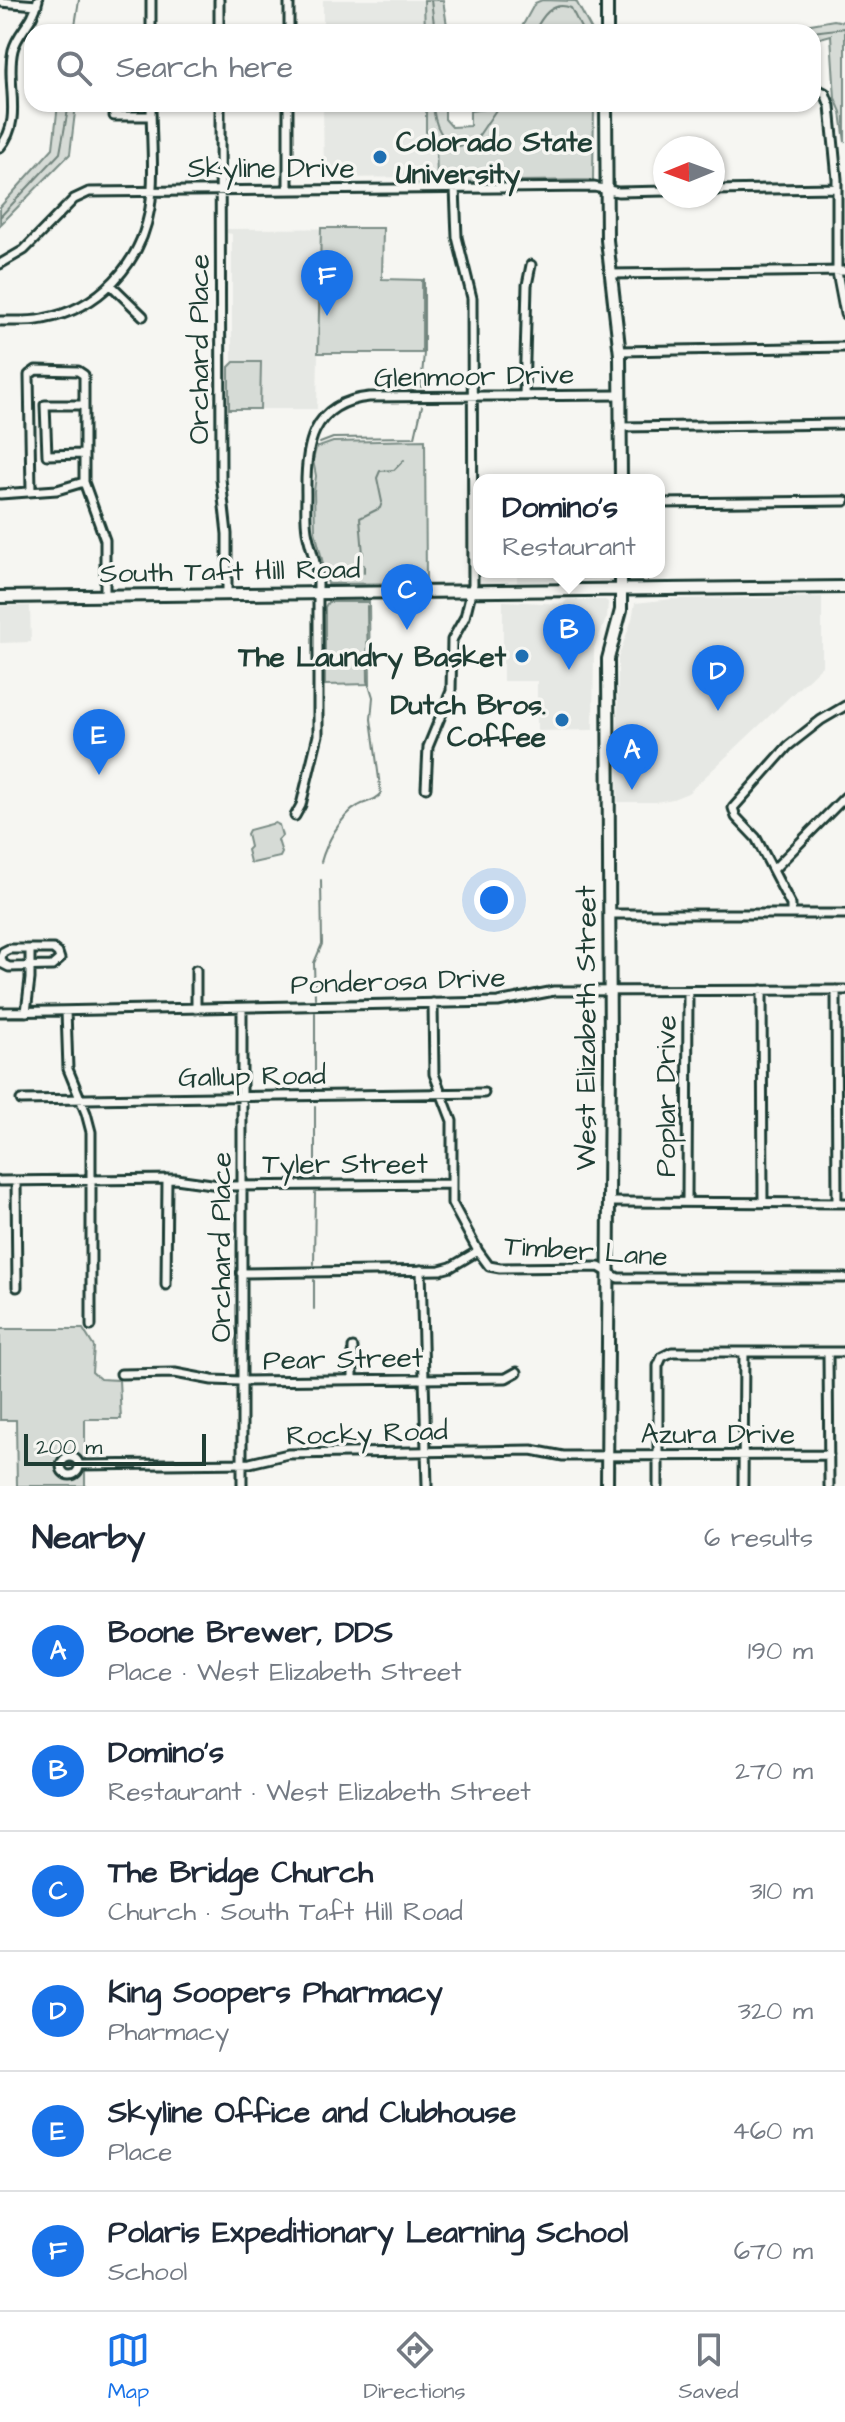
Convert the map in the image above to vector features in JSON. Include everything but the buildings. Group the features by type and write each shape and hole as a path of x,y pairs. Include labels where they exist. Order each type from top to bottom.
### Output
{"main road":[{"path":"607,0 607,24"},
{"path":"606,112 610,274 620,351 621,474"},
{"name":"West Elizabeth Street","path":"607,1486 608,659 620,616 621,578"},
{"name":"South Taft Hill Road","path":"0,597 845,587"}],"street":[{"path":"151,0 151,24"},
{"path":"219,0 219,24"},
{"path":"289,0 289,24"},
{"path":"0,2 38,3 29,24"},
{"path":"0,147 11,129 13,52 24,31"},
{"path":"821,91 825,93 830,106 845,314"},
{"path":"0,321 57,316 111,285 126,268 140,244 148,217 152,190 151,112"},
{"name":"Orchard Place","path":"220,112 221,479 227,534 227,594"},
{"path":"288,112 288,190"},
{"path":"114,116 151,116"},
{"path":"0,124 11,129"},
{"name":"Skyline Drive","path":"0,264 24,250 81,194 100,191 594,187 618,192 653,191"},
{"path":"426,788 428,747 450,698 452,640 465,617 473,584 472,298 457,237 455,188"},
{"path":"725,190 837,188"},
{"path":"524,396 527,285 531,265"},
{"path":"610,274 841,272"},
{"path":"111,285 143,316"},
{"path":"620,351 845,347"},
{"path":"31,491 29,375 36,370 78,371 84,375 84,482 105,540 105,596"},
{"name":"Glenmoor Drive","path":"318,593 317,568 306,520 306,452 316,428 331,412 357,399 620,395"},
{"path":"83,405 45,405 47,455 83,454"},
{"path":"620,427 845,424"},
{"path":"0,494 57,490 84,482"},
{"path":"665,503 845,501"},
{"path":"295,816 301,805 318,735 318,593"},
{"path":"791,912 791,905 756,838 734,812 735,803 803,733 845,706"},
{"path":"773,870 845,797"},
{"path":"609,914 845,914"},
{"path":"7,949 30,949 53,949 60,957 55,966 30,967 6,966 1,958 7,949"},
{"path":"26,1012 30,949"},
{"path":"196,970 196,1009"},
{"path":"762,990 763,1202"},
{"path":"609,1202 841,1203 836,990"},
{"name":"Ponderosa Drive","path":"0,1012 498,1002 547,992 845,990"},
{"name":"Poplar Drive","path":"687,1202 688,991"},
{"path":"433,1003 433,1068 452,1121 454,1211 478,1251"},
{"name":"Orchard Place","path":"242,1008 242,1486"},
{"path":"66,1011 67,1061 72,1083 90,1125 91,1326"},
{"name":"Gallup Road","path":"21,1100 484,1093"},
{"path":"166,1285 167,1179"},
{"name":"Tyler Street","path":"0,1181 167,1179 242,1186 451,1184"},
{"path":"16,1181 17,1287"},
{"name":"Timber Lane","path":"241,1273 421,1270 451,1267 478,1251 494,1268 599,1267 618,1278 845,1278"},
{"path":"421,1270 427,1486"},
{"path":"353,1348 353,1379"},
{"path":"743,1486 744,1352"},
{"path":"828,1352 829,1486"},
{"path":"658,1486 658,1366 665,1354 845,1352"},
{"name":"Pear Street","path":"121,1374 175,1373 212,1380 241,1381 506,1378 517,1372"},
{"name":"Rocky Road","path":"80,1465 242,1463 288,1454 532,1450 563,1456 607,1455"},
{"name":"Azura Drive","path":"607,1455 829,1455"}],"shaded area":[{"path":"323,0 424,0 425,24 323,24"},
{"path":"424,0 443,0 447,24 425,24"},
{"path":"542,0 576,1 588,24 523,24 535,3"},
{"path":"834,20 845,22 845,142 841,112 835,98 831,35 821,38 821,24 811,24"},
{"path":"57,112 75,112 70,154 0,225 0,207 53,148"},
{"name":"Colorado State University","path":"323,112 426,112 426,132 436,137 437,177 324,178"},
{"path":"426,112 445,112 445,119 452,127 470,126 470,112 594,112 593,180 437,182 436,138 426,132"},
{"path":"321,228 383,228 382,279 422,280 422,353 318,353"},
{"path":"383,228 382,279 422,280 422,353 318,353 317,409 229,409 232,234 227,233 227,229"},
{"path":"234,362 261,362 260,409 229,409 229,367"},
{"path":"425,440 426,583 328,584 315,531 316,476 313,460 316,448 333,442"},
{"path":"517,578 609,578 609,579 517,582"},
{"path":"822,597 822,666 688,793 656,802 618,802 618,658 635,603 672,599"},
{"path":"567,600 608,602 607,617 594,648 593,730 537,731 537,681 503,681 503,601 563,604"},
{"path":"328,602 369,602 370,684 325,685 325,607"},
{"path":"0,606 30,606 31,642 0,643"},
{"path":"275,823 279,825 282,836 278,840 282,853 280,857 250,862 247,850 250,847 249,830"},
{"path":"0,1329 83,1329 94,1347 92,1372 100,1379 119,1380 121,1419 85,1419 85,1486 17,1486 16,1420 0,1420"}],"waterway":[{"path":"75,24 79,0"},
{"path":"431,0 434,24"},
{"path":"538,24 548,11 558,6 571,8 579,24"},
{"path":"821,31 845,28"},
{"path":"0,217 60,153 68,112"},
{"path":"434,112 439,130 458,146 473,144 495,112"},
{"path":"421,387 424,279"},
{"path":"320,443 333,438 415,437 422,406"},
{"path":"363,554 360,518 380,508 382,502 377,478 380,471 394,470 404,460"},
{"path":"364,565 364,573"},
{"path":"321,862 330,839 346,816 381,794 371,719 373,697 368,681 367,606"},
{"path":"315,998 314,963 322,944 321,880"},
{"path":"315,1013 315,1088"},
{"path":"315,1106 315,1178"},
{"path":"314,1264 315,1193"},
{"path":"314,1280 314,1309"}],"place":[{"name":"Colorado State University","path":"380,157"},
{"name":"Polaris Expeditionary Learning School","path":"327,316"},
{"name":"The Bridge Church","path":"407,630"},
{"name":"The Laundry Basket","path":"522,656"},
{"name":"Domino's","path":"569,670"},
{"name":"King Soopers Pharmacy","path":"718,711"},
{"name":"Dutch Bros. Coffee","path":"562,720"},
{"name":"Skyline Office and Clubhouse","path":"99,775"},
{"name":"Boone Brewer, DDS","path":"632,790"}]}
